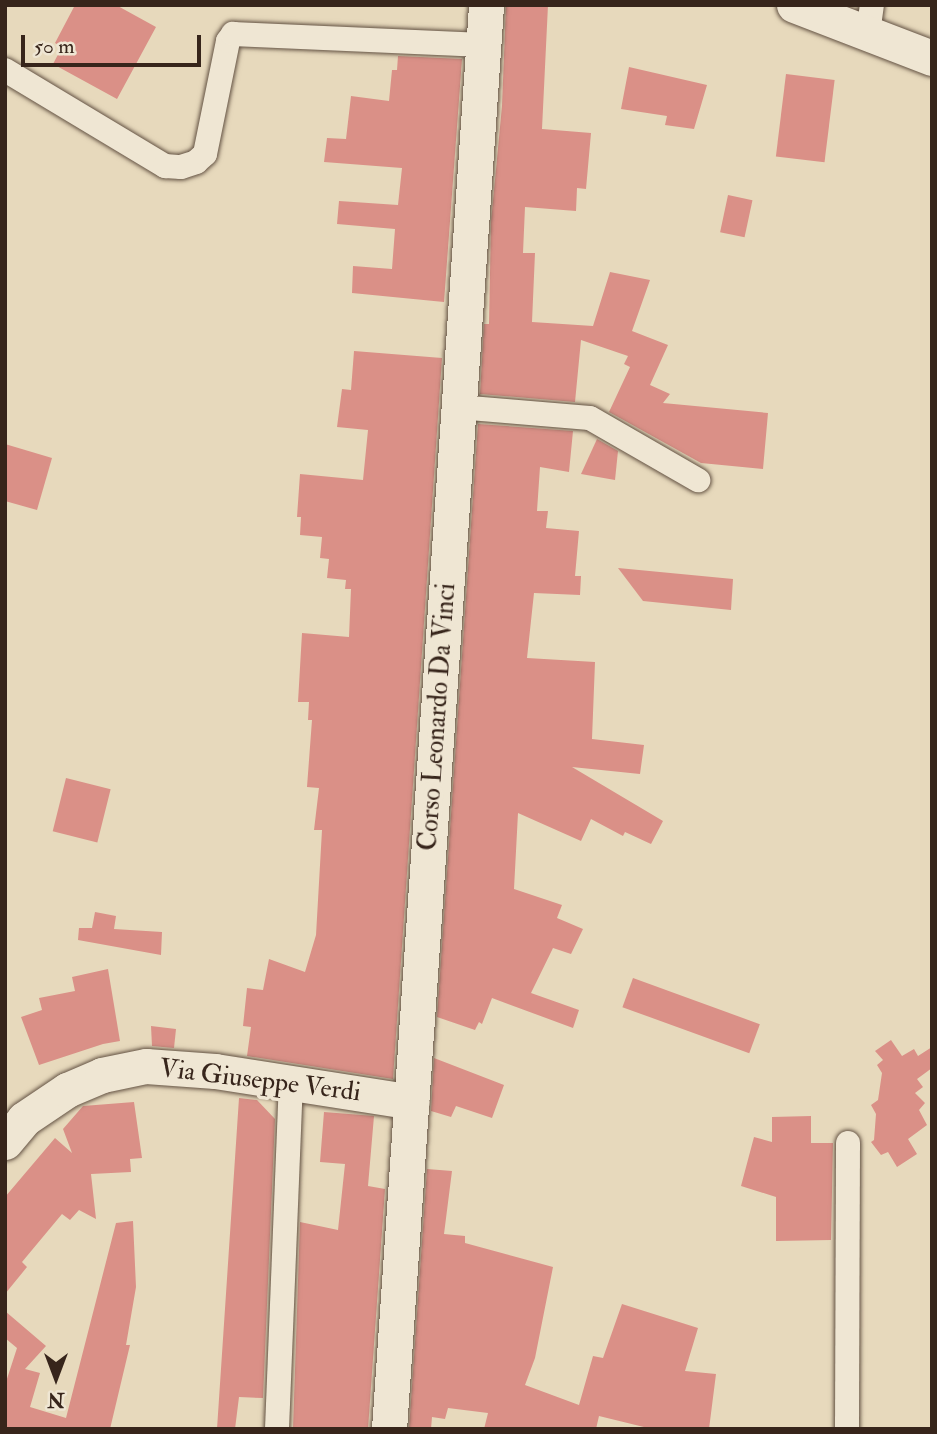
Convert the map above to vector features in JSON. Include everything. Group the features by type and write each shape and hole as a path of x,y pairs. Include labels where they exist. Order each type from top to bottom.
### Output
{"main road":[{"name":"Corso Leonardo Da Vinci","path":"389,1429 485,5"},
{"path":"794,5 870,19 932,58"},
{"name":"Via Giuseppe Verdi","path":"5,1142 24,1119 67,1090 102,1075 146,1066 215,1071 412,1102"}],"street":[{"path":"5,70 165,166 181,167 196,162 205,154 228,41 233,34 483,45"},
{"path":"458,407 590,418 698,480"},
{"path":"277,1429 291,1082"},
{"path":"847,1429 848,1143"}],"building":[{"path":"75,5 116,5 156,27 117,99 53,64 62,47 55,43"},
{"path":"506,5 548,5 542,129 591,133 586,189 577,188 576,211 525,207 523,253 535,253 532,322 593,326 610,272 650,280 632,331 668,345 650,385 670,394 663,403 768,413 763,469 701,463 609,412 630,367 624,364 628,356 581,340 575,402 480,394 484,324 489,324 491,222 502,106"},
{"path":"398,56 462,59 444,302 352,293 353,266 392,269 395,229 337,224 339,201 398,205 402,168 324,162 327,138 346,139 351,96 389,101 392,70 397,70"},
{"path":"629,67 707,85 694,129 665,125 667,116 621,109"},
{"path":"786,74 835,80 825,162 776,156"},
{"path":"728,195 752,200 745,237 720,232"},
{"path":"354,351 442,358 393,1079 247,1056 251,1027 243,1026 247,988 263,990 269,959 305,972 316,935 322,830 314,830 319,788 307,787 312,720 308,720 309,702 298,702 302,633 349,637 351,589 345,589 346,580 327,578 329,559 320,558 322,537 300,535 301,517 297,517 300,474 363,480 368,430 337,427 342,389 351,390"},
{"path":"478,424 573,431 569,472 540,467 537,511 548,511 546,528 579,531 575,576 581,576 580,595 534,593 527,658 595,662 592,739 644,745 640,774 572,767 663,821 651,844 625,832 623,836 591,819 581,841 518,813 514,889 562,905 557,918 583,929 571,954 553,948 531,993 579,1010 573,1028 492,998 482,1024 479,1022 475,1030 437,1017"},
{"path":"597,439 618,451 615,480 581,474"},
{"path":"5,444 52,458 37,510 5,501"},
{"path":"618,568 733,579 731,610 643,601"},
{"path":"66,778 111,789 97,842 53,831"},
{"path":"95,912 116,916 114,929 162,932 161,955 78,940 79,928 92,928"},
{"path":"108,969 120,1041 39,1065 21,1017 42,1010 39,998 75,991 72,977"},
{"path":"633,978 760,1024 749,1053 622,1007"},
{"path":"151,1026 176,1029 174,1048 152,1046"},
{"path":"891,1040 902,1056 914,1049 918,1056 932,1047 932,1068 917,1079 923,1087 915,1093 925,1103 919,1110 927,1125 908,1139 917,1154 897,1167 888,1152 881,1155 871,1142 874,1140 876,1114 871,1105 878,1100 882,1073 877,1065 883,1060 875,1051"},
{"path":"434,1058 504,1085 492,1118 456,1106 451,1117 431,1111"},
{"path":"239,1098 257,1100 275,1119 263,1398 239,1397 235,1429 217,1429"},
{"path":"134,1102 142,1158 130,1159 131,1172 91,1174 96,1219 79,1210 70,1220 62,1214 22,1262 27,1267 5,1294 5,1197 55,1138 72,1153 63,1129 83,1106"},
{"path":"324,1112 374,1116 368,1186 385,1189 368,1429 293,1429 300,1222 338,1230 345,1164 320,1162"},
{"path":"811,1116 811,1143 833,1143 831,1240 776,1241 776,1197 741,1186 754,1137 772,1142 772,1117"},
{"path":"427,1169 452,1171 444,1234 465,1236 465,1243 553,1267 535,1358 525,1385 579,1405 593,1356 603,1358 622,1304 698,1328 685,1371 716,1374 709,1429 652,1429 599,1416 596,1429 484,1429 488,1413 448,1408 445,1419 432,1417 431,1429 409,1429"},
{"path":"133,1221 136,1287 126,1345 130,1345 110,1429 5,1429 5,1385 17,1348 5,1338 5,1311 46,1346 25,1369 40,1373 30,1407 66,1418 116,1223"}]}
